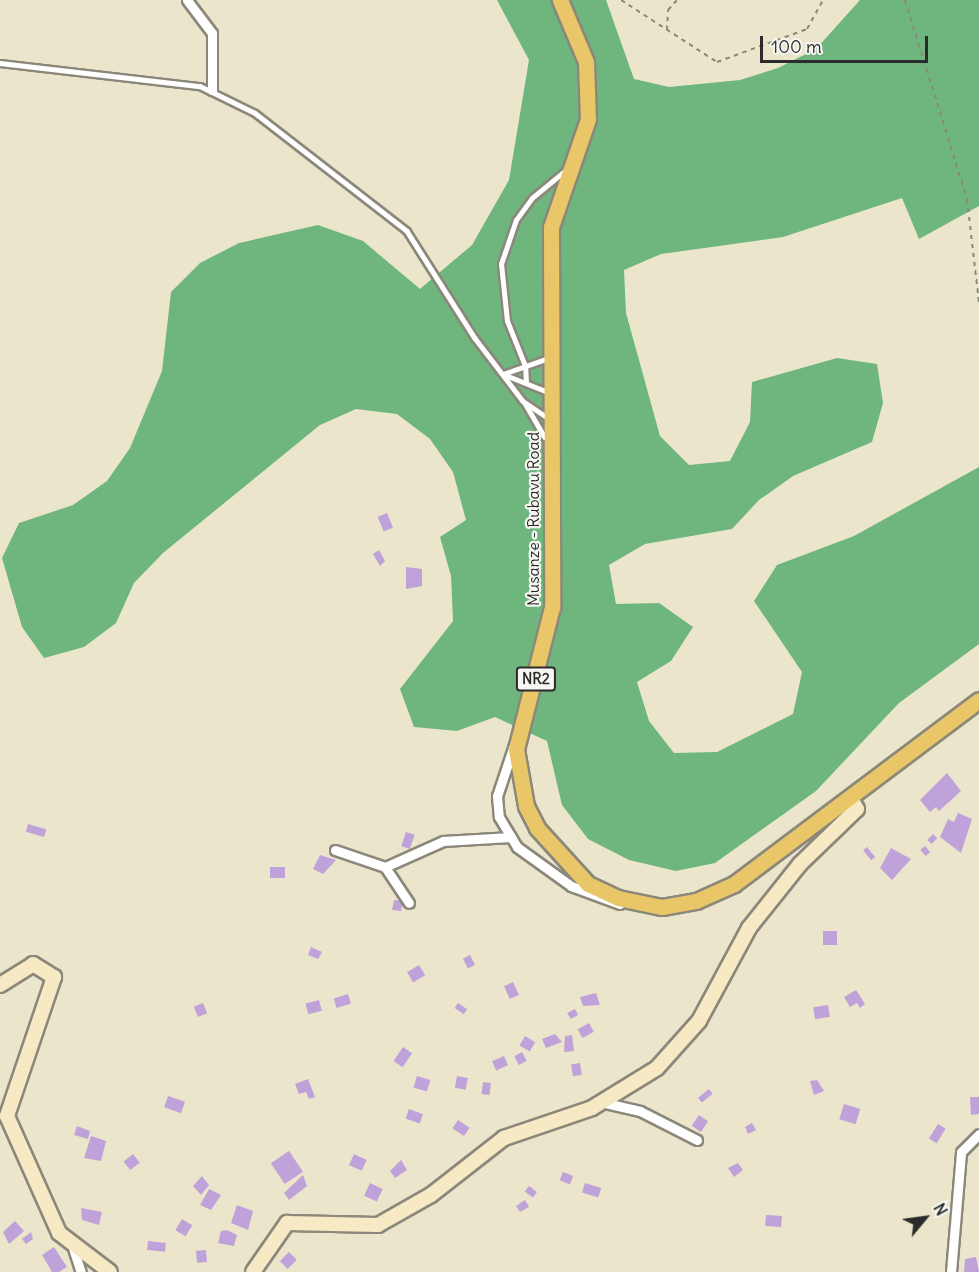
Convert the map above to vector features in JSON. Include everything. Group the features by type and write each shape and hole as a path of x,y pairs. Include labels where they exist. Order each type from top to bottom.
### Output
{"highway":[{"name":"Musanze - Rubavu Road","path":"560,0 586,62 588,119 551,227 552,607 544,656 517,740 526,806 549,844 588,884 618,898 662,907 712,896 734,884 979,700"}],"main road":[{"path":"253,1272 287,1223 378,1225 431,1196 504,1138 601,1102 657,1068 699,1021 749,928 800,864 857,808 850,798"},
{"path":"0,985 33,964 54,977 7,1116 48,1216 72,1245 110,1272"}],"street":[{"path":"187,0 212,33 212,90"},
{"path":"517,740 497,796 499,816 512,837 571,886 605,902 662,907"},
{"path":"385,867 443,841 512,837"},
{"path":"335,850 385,867 409,903"},
{"path":"601,1102 640,1111 697,1140"},
{"path":"951,1272 961,1152 979,1134"},
{"path":"72,1245 81,1272"}],"lane":[{"path":"0,63 212,90 255,113 407,231 523,401 553,457"},
{"path":"526,383 525,366 507,321 501,264 516,220 532,198 570,168"},
{"path":"503,374 550,358"},
{"path":"503,374 551,393"},
{"path":"523,401 552,420"}],"path":[{"path":"621,0 717,62 807,29 823,0"},
{"path":"667,30 668,10 677,0"},
{"path":"905,0 967,199 979,302"}],"green space":[{"path":"497,0 606,0 634,79 669,87 740,80 778,68 816,49 860,0 979,0 979,206 919,239 902,198 783,237 661,254 624,270 626,313 660,436 689,465 730,461 750,422 752,382 837,358 877,364 883,403 872,442 793,476 759,500 732,529 645,544 609,565 616,604 659,603 693,627 671,661 637,682 649,721 674,753 717,752 793,714 802,672 754,601 777,565 854,536 979,467 979,644 899,703 816,791 715,863 676,871 629,860 588,839 562,805 547,741 495,717 457,731 414,727 400,689 453,621 451,576 440,537 466,520 453,472 430,439 397,414 356,409 320,425 163,553 134,583 116,623 84,647 44,658 22,627 2,558 19,523 73,505 107,481 130,448 162,371 171,292 200,263 239,243 318,225 363,241 420,289 472,245 509,180 529,60"}],"building":[{"path":"387,513 393,528 384,532 378,517"},
{"path":"379,550 385,561 380,566 373,554"},
{"path":"406,567 422,569 422,586 406,589"},
{"path":"947,773 961,791 939,811 936,807 930,812 920,800"},
{"path":"958,813 972,819 961,853 940,837 948,819 954,822"},
{"path":"28,824 46,829 44,837 26,832"},
{"path":"406,832 415,835 410,849 401,846"},
{"path":"933,834 937,838 932,844 927,840"},
{"path":"925,846 930,852 926,856 920,850"},
{"path":"867,847 875,857 871,860 863,850"},
{"path":"891,848 911,859 892,880 880,868"},
{"path":"320,855 336,860 323,874 313,869"},
{"path":"270,867 285,867 285,878 270,878"},
{"path":"394,900 403,901 401,911 392,910"},
{"path":"823,931 837,931 837,945 823,945"},
{"path":"311,947 322,952 318,959 308,955"},
{"path":"470,955 475,965 468,968 463,959"},
{"path":"419,965 425,975 413,982 407,972"},
{"path":"513,982 519,995 510,999 504,986"},
{"path":"856,990 865,1004 860,1008 857,1003 850,1007 844,997"},
{"path":"596,993 600,1005 583,1006 580,997"},
{"path":"348,994 351,1004 337,1008 334,998"},
{"path":"319,1000 322,1011 308,1014 305,1004"},
{"path":"203,1003 207,1013 198,1017 194,1007"},
{"path":"458,1003 467,1009 464,1014 455,1008"},
{"path":"828,1005 830,1017 815,1019 813,1007"},
{"path":"575,1009 578,1015 571,1019 567,1013"},
{"path":"589,1023 594,1032 582,1038 578,1029"},
{"path":"555,1034 562,1042 546,1048 542,1039"},
{"path":"572,1035 574,1051 564,1052 565,1036"},
{"path":"525,1036 535,1042 530,1052 519,1045"},
{"path":"403,1047 412,1053 403,1067 393,1061"},
{"path":"522,1052 527,1061 519,1065 514,1056"},
{"path":"504,1056 508,1065 496,1070 492,1061"},
{"path":"580,1063 582,1075 573,1076 571,1064"},
{"path":"417,1076 430,1080 427,1092 413,1087"},
{"path":"457,1076 468,1078 466,1090 455,1088"},
{"path":"308,1079 315,1097 309,1099 306,1092 299,1094 295,1084"},
{"path":"817,1080 824,1091 814,1095 810,1081"},
{"path":"483,1082 491,1083 489,1095 482,1094"},
{"path":"709,1089 713,1094 702,1102 698,1098"},
{"path":"168,1096 185,1102 181,1113 164,1107"},
{"path":"970,1097 979,1097 979,1114 971,1115"},
{"path":"844,1104 860,1109 856,1124 839,1119"},
{"path":"409,1109 423,1114 420,1124 406,1118"},
{"path":"699,1115 708,1121 701,1132 692,1126"},
{"path":"458,1120 470,1128 464,1136 452,1128"},
{"path":"752,1123 756,1130 748,1134 745,1127"},
{"path":"938,1124 946,1129 937,1143 929,1138"},
{"path":"77,1126 90,1131 88,1139 74,1135"},
{"path":"91,1136 106,1141 101,1161 84,1158"},
{"path":"289,1151 303,1172 285,1184 271,1163"},
{"path":"133,1154 140,1163 130,1170 124,1161"},
{"path":"354,1154 367,1160 362,1171 349,1165"},
{"path":"401,1160 407,1170 395,1178 390,1171"},
{"path":"738,1163 743,1170 734,1177 728,1168"},
{"path":"563,1172 573,1176 570,1184 560,1180"},
{"path":"303,1175 307,1186 289,1200 284,1193"},
{"path":"202,1176 209,1185 201,1195 193,1186"},
{"path":"370,1183 383,1189 377,1202 364,1196"},
{"path":"585,1183 601,1188 598,1198 582,1193"},
{"path":"529,1186 537,1192 533,1198 525,1192"},
{"path":"209,1189 221,1195 211,1210 200,1205"},
{"path":"525,1200 529,1207 520,1212 516,1206"},
{"path":"237,1205 253,1211 248,1230 231,1223"},
{"path":"81,1208 102,1212 99,1225 82,1220"},
{"path":"766,1215 782,1216 781,1227 765,1226"},
{"path":"182,1219 192,1225 186,1236 175,1230"},
{"path":"15,1221 24,1231 9,1244 3,1232"},
{"path":"227,1230 237,1235 234,1246 218,1243 221,1231"},
{"path":"31,1232 33,1239 26,1244 22,1239"},
{"path":"148,1241 166,1243 165,1252 147,1250"},
{"path":"54,1247 67,1267 59,1272 52,1272 42,1255"},
{"path":"206,1250 207,1262 197,1263 196,1251"},
{"path":"289,1252 297,1260 288,1269 280,1261"},
{"path":"976,1257 979,1272 964,1272 965,1259"}]}
